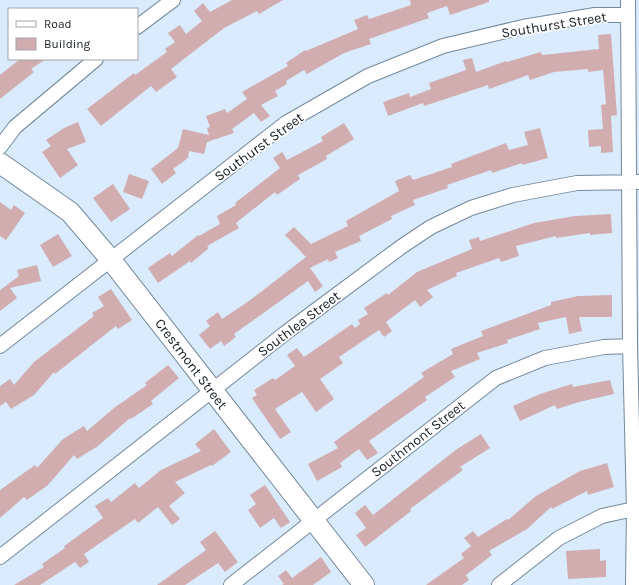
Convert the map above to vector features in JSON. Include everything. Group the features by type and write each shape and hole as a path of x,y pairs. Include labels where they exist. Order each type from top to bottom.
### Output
{"street":[{"path":"138,26 174,0"},
{"path":"628,0 634,182 630,346 634,509 633,585"},
{"name":"Southurst Street","path":"0,346 286,123 368,76 443,46 595,15 628,15"},
{"path":"0,147 15,127 95,60"},
{"name":"Crestmont Street","path":"0,163 70,212 111,260 364,585"},
{"name":"Southlea Street","path":"0,557 288,331 401,247 431,227 471,208 513,194 577,183 634,182"},
{"name":"Southmont Street","path":"231,585 496,378 545,358 604,347 630,346"},
{"path":"499,585 559,538 602,516 634,509"}],"building":[{"path":"232,0 283,0 259,14 257,11 224,28 171,69 177,77 156,92 151,86 101,126 87,109 134,73 135,75 167,52 165,49 175,42 168,33 180,25 186,34 202,21 194,11 203,3 210,12"},
{"path":"410,0 489,0 489,2 450,15 447,6 427,13 429,18 369,39 371,44 344,53 307,74 304,70 286,81 287,84 275,91 278,96 261,105 270,116 261,122 254,113 232,129 234,133 207,142 204,154 189,151 188,158 173,169 176,173 162,184 151,169 178,148 183,129 209,135 207,128 210,127 206,116 225,109 227,113 247,99 242,92 288,66 286,63 305,50 306,51 358,29 354,20 367,15 369,19 411,5"},
{"path":"611,34 617,115 611,116 613,152 601,153 601,146 589,147 588,130 603,129 601,105 606,104 603,70 588,72 588,69 554,72 530,80 528,75 489,89 488,85 424,106 423,103 388,116 383,102 409,93 410,97 431,89 429,83 466,70 463,60 472,58 476,72 506,61 507,62 541,52 542,55 599,49 598,35"},
{"path":"19,60 44,60 31,69 34,72 0,99 0,75"},
{"path":"78,122 86,142 67,149 78,165 60,178 42,152 51,146 46,140 64,128"},
{"path":"344,123 354,139 326,156 327,159 298,175 300,179 277,195 275,192 236,223 239,228 207,246 209,248 191,263 190,261 158,283 148,268 170,253 172,256 198,235 199,236 220,224 217,216 236,205 235,203 280,168 273,158 282,152 287,160 323,141 321,137"},
{"path":"540,128 548,158 522,165 522,163 492,173 491,170 447,185 448,188 413,200 415,205 391,216 392,219 359,236 361,241 335,252 338,258 329,262 328,259 310,268 323,286 315,292 308,281 234,334 236,337 224,346 221,341 210,349 199,335 210,326 206,321 218,312 222,319 249,301 306,257 285,235 294,227 311,244 348,226 346,221 399,191 395,181 410,175 413,180 452,167 451,164 506,143 509,150 528,145 524,132"},
{"path":"129,174 149,181 142,199 123,192"},
{"path":"113,184 130,209 111,222 93,198"},
{"path":"0,202 11,210 14,205 25,213 6,240 0,236"},
{"path":"611,214 612,233 590,235 590,233 556,238 556,236 516,246 519,256 501,262 499,258 456,273 457,276 427,290 433,297 420,307 415,300 386,322 392,331 384,337 379,330 339,357 343,363 320,379 334,399 316,412 302,392 275,409 291,432 280,439 252,398 257,395 254,390 273,378 275,380 295,366 287,355 297,348 304,357 352,324 355,328 360,324 358,320 368,314 364,308 387,293 388,295 417,272 472,249 469,240 479,237 480,241 534,223 575,216"},
{"path":"58,234 72,256 53,267 40,245"},
{"path":"37,265 41,281 10,288 17,298 0,311 0,290 19,276 17,270"},
{"path":"111,289 132,320 118,329 116,326 55,374 54,372 34,395 11,409 6,402 0,406 0,386 10,379 14,385 34,362 94,316 92,313 104,306 98,297"},
{"path":"612,295 612,317 579,317 582,331 569,334 566,317 538,323 540,329 507,340 508,343 477,353 480,359 451,371 455,377 425,397 427,400 369,441 378,453 367,460 359,449 340,463 342,467 317,481 308,464 338,448 334,442 424,377 421,373 453,354 451,349 483,336 481,331 551,305 551,302 578,296"},
{"path":"168,365 179,378 151,401 153,404 131,419 130,418 98,446 77,459 74,455 48,485 27,500 24,497 0,518 0,490 35,465 37,468 63,439 84,426 87,431 114,408 147,385 145,383"},
{"path":"610,380 614,394 557,409 555,405 520,421 513,406 540,394 572,384 573,387"},
{"path":"214,429 231,452 212,466 211,465 175,482 185,493 169,506 180,519 172,525 158,507 138,523 135,519 84,554 89,562 80,568 75,562 40,585 14,585 44,567 42,564 103,518 95,506 108,498 111,502 135,483 139,488 161,470 201,451 195,444"},
{"path":"481,434 490,448 460,467 463,470 410,509 411,511 365,547 356,535 366,528 355,513 365,505 373,515 457,449"},
{"path":"607,463 614,487 588,495 587,491 552,509 551,507 527,529 489,551 492,555 466,575 469,580 462,585 426,585 464,558 461,554 471,546 464,538 473,531 478,537 507,519 508,520 536,496 580,471"},
{"path":"265,485 290,522 281,528 274,518 260,528 248,510 256,504 250,495"},
{"path":"215,531 238,562 225,572 218,563 185,585 157,585 206,550 200,542"},
{"path":"600,549 600,561 606,560 606,577 568,579 566,551"},
{"path":"321,557 331,572 313,585 282,585 284,584 278,576 286,570 292,578"}]}
